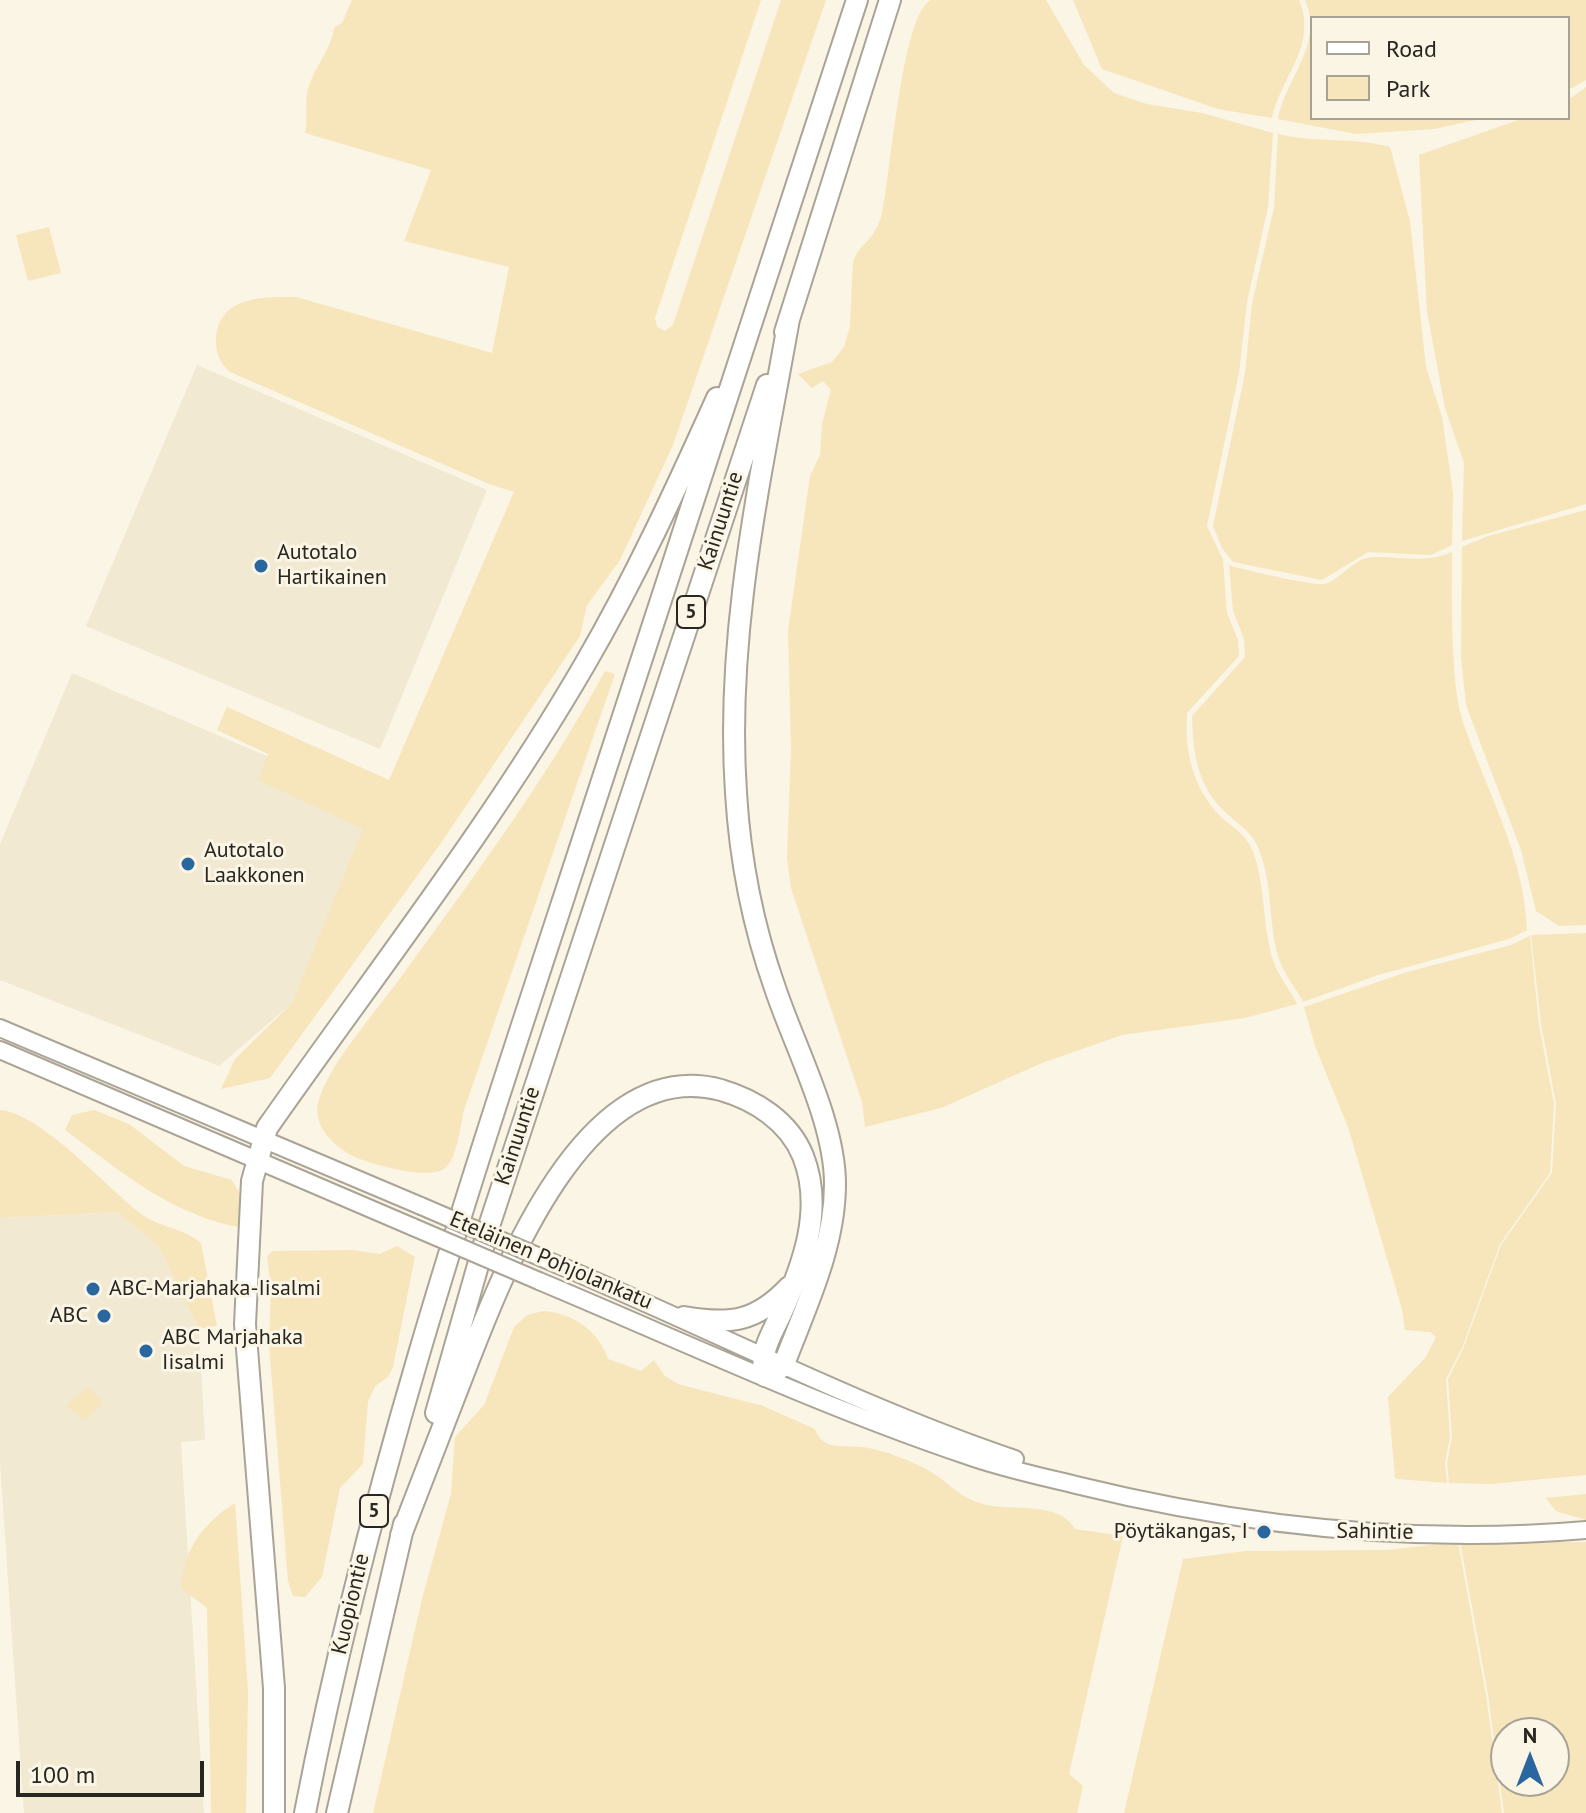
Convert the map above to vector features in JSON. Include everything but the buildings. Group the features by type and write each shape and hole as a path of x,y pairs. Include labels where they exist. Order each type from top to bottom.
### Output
{"highway":[{"name":"Kainuuntie","path":"463,1214 857,0"},
{"name":"Kainuuntie","path":"490,1223 789,319 890,0"},
{"path":"274,1813 274,1688 245,1324 251,1197 257,1159 264,1138 481,824 584,667 651,541 761,300"},
{"path":"401,1535 493,1297 528,1226 570,1162 598,1128 628,1105 657,1092 688,1086 738,1095 778,1120 802,1154 812,1198 806,1249 797,1278 763,1354 765,1376 775,1373 784,1364 821,1267 831,1230 835,1182 829,1144 774,985 747,884 736,794 734,724 738,621 748,545 789,319"},
{"name":"Kuopiontie","path":"305,1813 365,1546 463,1214"},
{"name":"Kuopiontie","path":"337,1813 401,1535 490,1223"},
{"path":"684,1317 737,1322 777,1299 797,1278"}],"main road":[{"name":"Eteläinen Pohjolankatu","path":"0,1028 684,1317 890,1414 1103,1492"},
{"name":"Eteläinen Pohjolankatu","path":"0,1050 875,1423 968,1456 1166,1506"},
{"name":"Sahintie","path":"1166,1506 1326,1531 1541,1534 1586,1530"}],"shaded area":[{"path":"197,365 487,490 380,749 86,626"},
{"path":"72,673 377,803 292,1003 219,1066 0,980 0,844"},
{"path":"117,1212 159,1247 199,1329 205,1440 181,1442 204,1813 24,1813 0,1463 0,1218"}],"green space":[{"path":"352,0 761,0 655,318 657,327 665,331 673,325 781,0 826,0 673,445 620,560 587,605 580,636 441,843 270,1078 221,1089 235,1059 292,1003 363,829 258,780 268,754 217,730 227,707 389,780 514,492 230,372 217,353 219,324 235,306 271,297 296,297 492,353 509,267 404,241 431,170 305,133 309,85 329,46 334,28 342,23"},
{"path":"931,0 1046,0 1084,65 1114,93 1147,104 1202,113 1273,133 1268,207 1247,302 1239,373 1207,526 1223,560 1227,613 1238,640 1239,656 1187,713 1186,727 1192,768 1203,793 1220,816 1243,836 1253,852 1273,960 1297,1004 1245,1018 1122,1035 1042,1063 941,1108 865,1127 862,1102 791,888 787,859 791,748 788,631 810,476 820,455 822,424 831,390 823,381 812,388 798,374 832,362 844,347 850,326 853,262 881,217 898,99 912,34 921,12"},
{"path":"1073,0 1299,0 1304,32 1272,118 1218,109 1102,69"},
{"path":"1305,0 1586,0 1586,80 1570,89 1570,16 1310,17"},
{"path":"1310,32 1310,120 1476,120 1434,129 1356,134 1278,119"},
{"path":"1586,87 1586,504 1462,541 1464,463 1445,408 1427,312 1419,155 1518,120 1570,120 1570,99"},
{"path":"1278,134 1390,147 1410,221 1426,367 1442,417 1453,493 1452,545 1431,555 1368,552 1322,580 1233,562 1222,548 1213,526 1245,373 1252,303 1274,208"},
{"path":"49,227 61,273 28,281 16,235"},
{"path":"1586,510 1586,925 1559,926 1536,911 1521,850 1466,705 1461,657 1462,547 1488,536"},
{"path":"1452,552 1453,638 1459,706 1512,850 1527,930 1509,939 1378,975 1303,1002 1279,959 1266,871 1256,843 1216,803 1198,768 1192,716 1245,657 1244,639 1233,611 1229,565 1262,574 1325,584 1366,558 1423,559"},
{"path":"605,671 615,674 464,1110 450,1162 438,1171 428,1173 386,1167 353,1156 333,1142 322,1128 317,1112 323,1089 355,1037 510,825 560,749"},
{"path":"1586,933 1586,1475 1491,1484 1449,1483 1447,1463 1452,1437 1448,1379 1463,1349 1501,1245 1552,1173 1556,1104 1541,1024 1531,935"},
{"path":"1530,936 1539,1025 1554,1104 1550,1173 1500,1244 1462,1348 1446,1379 1450,1437 1445,1463 1447,1483 1398,1479 1395,1478 1388,1397 1426,1357 1436,1337 1430,1332 1405,1330 1402,1309 1348,1127 1315,1046 1304,1007 1407,972 1511,945"},
{"path":"0,1110 16,1114 54,1137 147,1218 201,1243 217,1326 199,1329 159,1247 117,1212 0,1218"},
{"path":"94,1110 129,1124 184,1166 232,1180 241,1196 243,1228 192,1213 148,1190 65,1130 72,1115"},
{"path":"397,1246 415,1257 393,1367 388,1377 375,1386 368,1402 363,1464 340,1488 322,1577 305,1597 293,1596 288,1581 269,1345 271,1288 267,1256 273,1251 353,1250 380,1254"},
{"path":"543,1311 565,1315 583,1325 598,1340 608,1359 641,1371 654,1360 665,1376 678,1384 763,1406 815,1429 828,1444 886,1452 933,1473 974,1501 994,1506 1046,1510 1068,1520 1075,1529 1123,1536 1069,1774 1083,1786 1077,1813 373,1813 422,1599 451,1494 455,1437 484,1405 514,1327 527,1315"},
{"path":"88,1387 103,1403 85,1420 66,1406"},
{"path":"1586,1494 1586,1520 1556,1511 1546,1498"},
{"path":"235,1503 248,1692 246,1813 211,1813 207,1608 181,1588 186,1561 197,1539 213,1520"},
{"path":"1458,1542 1490,1724 1490,1797 1500,1797 1502,1813 1124,1813 1183,1559 1246,1551 1387,1550"},
{"path":"1460,1542 1586,1542 1586,1813 1504,1813 1502,1797 1570,1797 1570,1717 1491,1717"}],"place":[{"name":"Autotalo Hartikainen","path":"261,566"},
{"name":"Autotalo Laakkonen","path":"188,864"},
{"name":"ABC-Marjahaka-Iisalmi","path":"93,1289"},
{"name":"ABC","path":"104,1316"},
{"name":"ABC Marjahaka Iisalmi","path":"146,1351"},
{"name":"Pöytäkangas, I","path":"1264,1532"}]}
